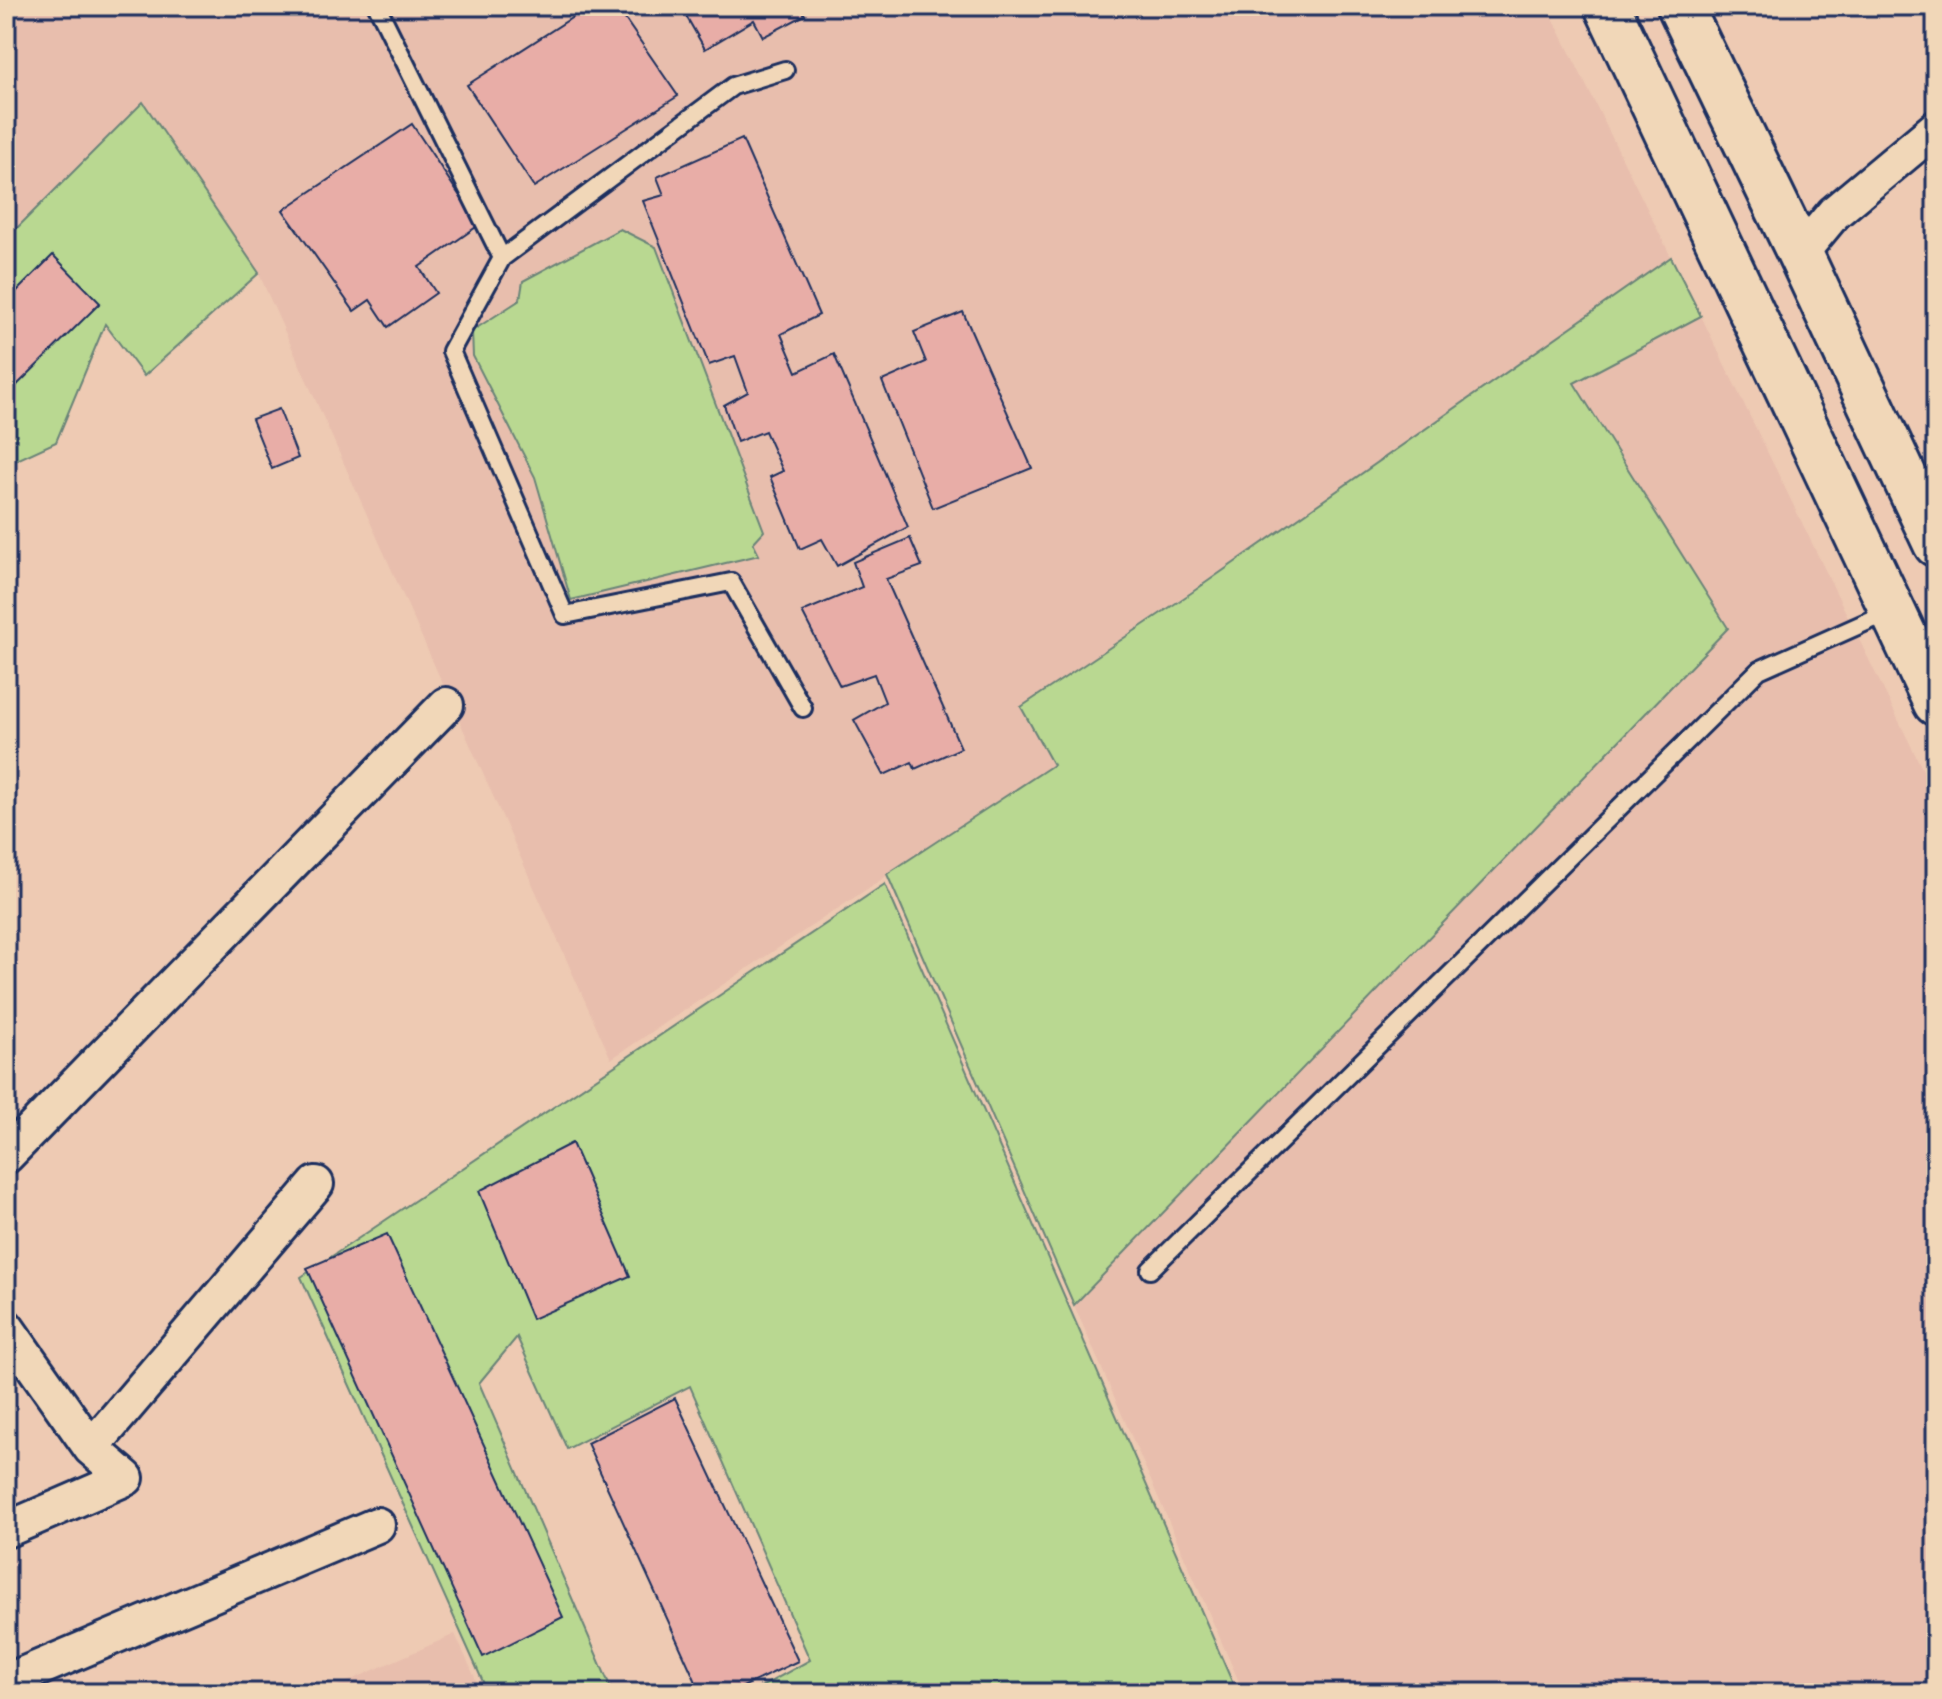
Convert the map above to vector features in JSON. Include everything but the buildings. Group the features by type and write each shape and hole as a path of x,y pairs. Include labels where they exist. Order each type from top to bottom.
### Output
{"street":[{"path":"1607,6 1936,703"},
{"path":"1680,6 1936,544"},
{"path":"1800,254 1834,213 1936,128"},
{"path":"6,1156 446,705"},
{"path":"91,1448 316,1184"},
{"path":"6,1530 126,1478 91,1448 10,1343"},
{"path":"6,1682 377,1525"}],"lane":[{"path":"377,6 502,258"},
{"path":"785,70 733,86 502,258 451,351 565,615 731,582 803,708"},
{"path":"1150,1270 1759,670 1892,610"}],"shaded area":[{"path":"6,6 1547,6 1671,257 1347,485 1021,707 1054,765 611,1059 259,274 143,103 6,239"},
{"path":"1701,316 1936,797 1936,1693 1244,1693 1074,1305 1728,629 1574,382"},
{"path":"455,1634 482,1693 322,1693"}],"green space":[{"path":"143,102 259,273 144,376 105,324 56,442 6,465 6,239"},
{"path":"620,229 656,247 764,531 753,543 759,555 571,600 535,477 473,356 472,331 520,300 523,281"},
{"path":"1671,257 1701,316 1574,383 1728,628 1074,1305 887,874 1053,765 1021,707 1191,593"},
{"path":"885,884 1237,1693 750,1693 810,1660 690,1386 567,1449 517,1337 479,1383 613,1693 488,1693 301,1277"}]}
